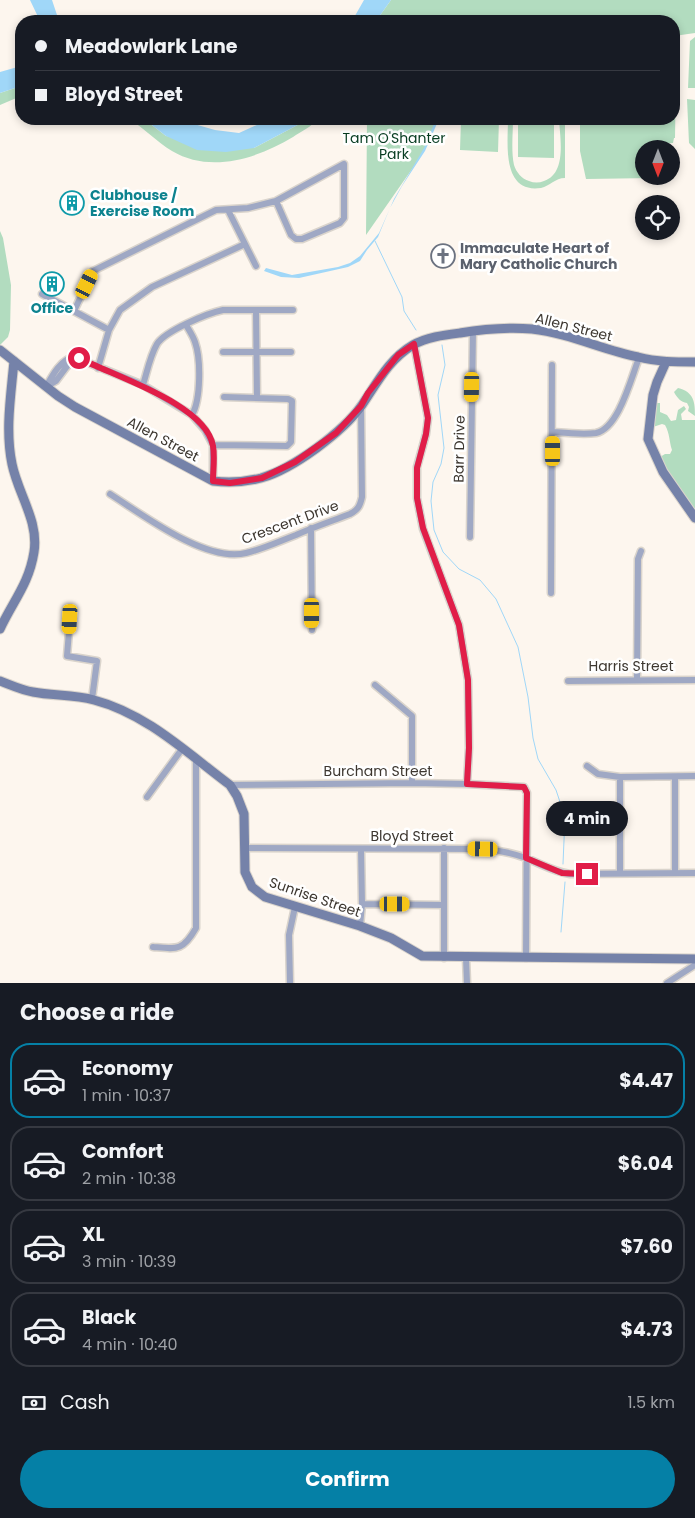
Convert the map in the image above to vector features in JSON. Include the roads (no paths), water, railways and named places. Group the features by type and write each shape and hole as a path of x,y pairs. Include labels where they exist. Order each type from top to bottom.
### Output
{"street":[{"path":"74,311 93,271 216,210 248,208 276,202 344,164 344,218 340,222 302,238 296,238 291,235 276,202"},
{"path":"228,210 256,266"},
{"path":"98,368 109,330 120,310 152,287 245,244"},
{"path":"42,294 109,330"},
{"path":"143,385 158,342 186,324 223,310 292,310"},
{"path":"256,310 257,397"},
{"path":"186,324 196,343 198,359 198,394 196,408 192,415"},
{"name":"Allen Street","path":"0,350 58,396 94,418 213,481 230,483 262,478 295,462 336,433 361,406 368,393 398,355 414,344 432,337 511,328 533,330 576,339 639,358 666,362 695,362"},
{"name":"Barr Drive","path":"470,537 473,331"},
{"path":"414,344 428,418 417,468 417,498 423,528 461,634 468,680 469,748 467,784"},
{"path":"223,352 291,352"},
{"path":"46,387 56,381 74,357 143,385 192,415 205,430 213,445 213,481"},
{"path":"553,432 596,433 610,425 623,402 639,358"},
{"path":"0,629 25,585 35,546 33,526 16,479 10,453 10,410 14,361"},
{"path":"666,362 653,395 648,439 663,472 695,518"},
{"path":"552,365 552,593"},
{"path":"213,445 290,445 291,442 292,400 224,397"},
{"name":"Crescent Drive","path":"110,494 201,548 220,553 245,554 356,511 362,497 361,406"},
{"path":"311,528 312,630"},
{"path":"637,680 638,559 641,551"},
{"path":"0,681 16,688 33,692 92,699 96,661 68,656 70,619"},
{"name":"Harris Street","path":"568,681 695,680"},
{"path":"375,685 412,716 412,783"},
{"name":"Sunrise Street","path":"92,699 121,708 148,722 230,785 237,796 244,814 245,872 252,888 265,896 360,926 391,938 422,956 444,958 526,958 694,966"},
{"path":"147,797 182,749"},
{"path":"153,947 172,948 187,943 196,928 196,760"},
{"path":"587,766 598,774 620,777 695,776"},
{"path":"675,776 675,873"},
{"path":"620,777 620,872"},
{"name":"Burcham Street","path":"230,785 412,783 521,786 526,789 527,793 526,858"},
{"name":"Bloyd Street","path":"245,848 444,848 496,850 526,858 562,873 695,872"},
{"path":"444,848 444,958"},
{"path":"360,926 362,904 361,849"},
{"path":"526,858 526,958"},
{"path":"362,904 444,905"},
{"path":"290,983 289,935 295,907"},
{"path":"466,958 467,983"},
{"path":"667,983 694,966"}],"water":[{"path":"30,0 52,0 57,15 37,15"},
{"path":"364,0 391,0 380,15 355,15"},
{"path":"15,68 15,88 0,93 0,72"},
{"path":"152,125 198,125 215,130 239,133 257,125 298,125 254,148 226,152 197,150 166,136"},
{"path":"434,125 436,125 425,151 390,208 394,199 424,148"},
{"path":"390,209 378,237 360,261 348,267 299,278 281,277 264,271 266,268 292,275 350,263 360,256 379,233"}],"waterway":[{"path":"375,241 402,297 404,311 416,330"},
{"path":"442,345 445,365 438,395 444,448 441,464 433,482 431,501 434,530 443,552 459,569 480,580 496,599 518,647 538,759 556,790 565,817 563,864"},
{"path":"561,932 565,882"}],"place":[{"name":"Clubhouse / Exercise Room","path":"72,203"},
{"name":"Immaculate Heart of Mary Catholic Church","path":"443,256"},
{"name":"Office","path":"52,284"}],"park label":[{"name":"Tam O'Shanter Park","path":"394,146"}]}
